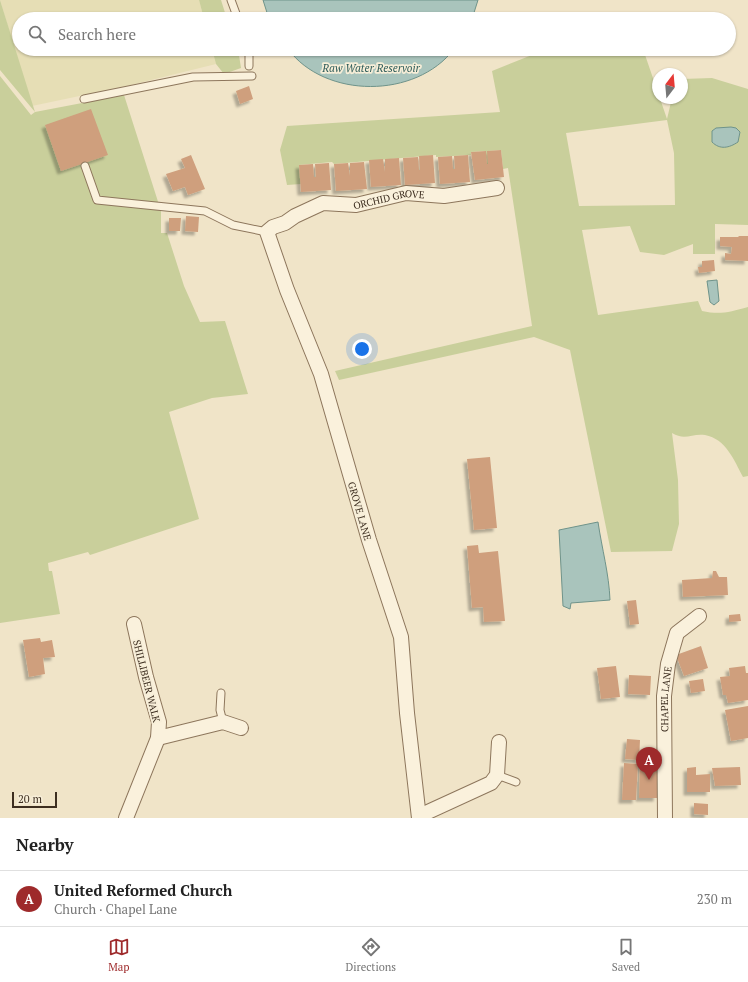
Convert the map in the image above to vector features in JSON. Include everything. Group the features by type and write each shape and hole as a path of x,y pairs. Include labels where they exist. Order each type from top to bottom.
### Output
{"street":[{"name":"ORCHID GROVE","path":"267,232 273,227 285,223 295,216 323,203 356,205 406,193 444,196 498,188"},
{"name":"GROVE LANE","path":"267,232 287,290 321,374 369,540 401,637 406,713 419,817"},
{"name":"CHAPEL LANE","path":"665,818 664,696 668,664 677,633 699,616"},
{"name":"SHILLIBEER WALK","path":"126,818 158,738 159,722 146,677 134,624"},
{"path":"158,738 224,722 241,728"},
{"path":"419,817 491,783 497,775 499,742"}],"lane":[{"path":"231,0 235,12"},
{"path":"249,56 249,66"},
{"path":"84,99 193,77 252,76"},
{"path":"85,166 97,200 205,211 233,225 267,232"},
{"path":"221,692 220,710 224,722"},
{"path":"497,775 516,782"}],"shaded area":[{"path":"0,0 199,0 202,12 12,12 12,40"},
{"path":"17,56 214,56 216,64 127,86 32,106"}],"green space":[{"path":"0,0 12,38 12,56 18,56 35,112 0,70"},
{"path":"199,0 221,0 225,12 202,12"},
{"path":"214,56 239,56 241,68 224,74 216,64"},
{"path":"530,56 645,56 652,75 652,104 662,104 667,119 671,104 688,104 688,79 712,78 748,89 748,225 715,224 715,254 693,254 693,244 664,255 640,252 630,226 582,230 598,315 698,301 702,311 714,313 748,307 748,476 743,477 733,457 719,441 712,437 700,435 685,437 672,433 678,480 679,524 672,551 611,552 570,350 534,337 339,380 335,371 532,326 508,168 503,169 501,150 488,151 488,164 485,151 471,152 471,155 436,157 436,155 334,164 332,162 299,165 301,184 287,185 280,150 287,126 500,112 492,71","holes":["667,120 674,153 675,205 579,206 566,133"]},
{"path":"0,76 31,115 35,112 124,95 161,211 161,233 167,233 184,286 200,322 225,321 248,394 212,398 169,412 199,519 90,555 88,552 48,563 49,571 52,571 60,614 0,623"}],"water":[{"path":"263,0 478,0 474,12 267,12"},
{"name":"Raw Water Reservoir","path":"295,56 447,56 437,65 417,77 395,84 371,86 347,84 324,77 304,65"},
{"path":"716,128 736,128 740,132 738,142 731,146 721,147 712,142 712,131"},
{"path":"717,280 719,301 714,305 710,302 707,281"},
{"path":"598,522 607,571 610,600 571,603 570,609 563,606 559,530"}],"building":[{"path":"249,86 253,99 240,104 236,91"},
{"path":"91,109 108,155 61,171 45,125"},
{"path":"501,150 504,177 475,180 471,152 486,151 488,164 487,151"},
{"path":"191,155 205,189 188,195 185,187 173,191 166,174 185,168 181,159"},
{"path":"433,155 435,183 405,185 403,158 418,157 420,170 419,156"},
{"path":"468,155 470,182 440,184 438,157 452,156 453,169 455,169 454,156"},
{"path":"399,158 401,185 371,187 369,160 383,159 385,172 385,159"},
{"path":"364,162 367,189 336,191 334,164 348,163 350,176 350,163"},
{"path":"329,163 331,190 301,192 299,165 313,164 314,177 316,177 315,164"},
{"path":"186,216 199,217 198,232 185,231"},
{"path":"169,218 181,218 180,231 169,231"},
{"path":"748,236 748,261 725,260 725,253 731,254 732,247 720,246 720,237"},
{"path":"714,260 715,271 699,273 698,267 702,267 702,261"},
{"path":"490,457 497,528 474,530 467,459"},
{"path":"478,545 479,553 498,551 505,621 484,622 483,607 472,608 467,546"},
{"path":"713,571 716,571 719,577 727,577 728,595 683,597 682,580 712,578"},
{"path":"636,600 639,624 630,625 627,601"},
{"path":"740,614 741,621 729,622 729,615"},
{"path":"40,638 41,642 52,640 55,657 43,658 45,674 29,677 23,640"},
{"path":"701,646 708,668 684,676 676,655"},
{"path":"616,666 620,697 601,699 597,668"},
{"path":"745,666 746,673 748,673 748,700 728,703 726,695 723,695 720,677 730,676 729,668"},
{"path":"629,675 651,676 650,695 628,694"},
{"path":"703,679 705,691 691,693 689,681"},
{"path":"748,706 748,738 731,741 725,710"},
{"path":"627,739 640,740 639,760 625,759"},
{"path":"640,761 659,762 657,798 639,798"},
{"path":"624,763 638,764 636,800 622,800"},
{"path":"696,767 696,775 710,774 710,792 687,792 687,768"},
{"path":"740,767 741,785 715,786 712,768"},
{"path":"694,803 708,804 708,815 694,814"}],"place":[{"name":"United Reformed Church","path":"649,780"}]}
